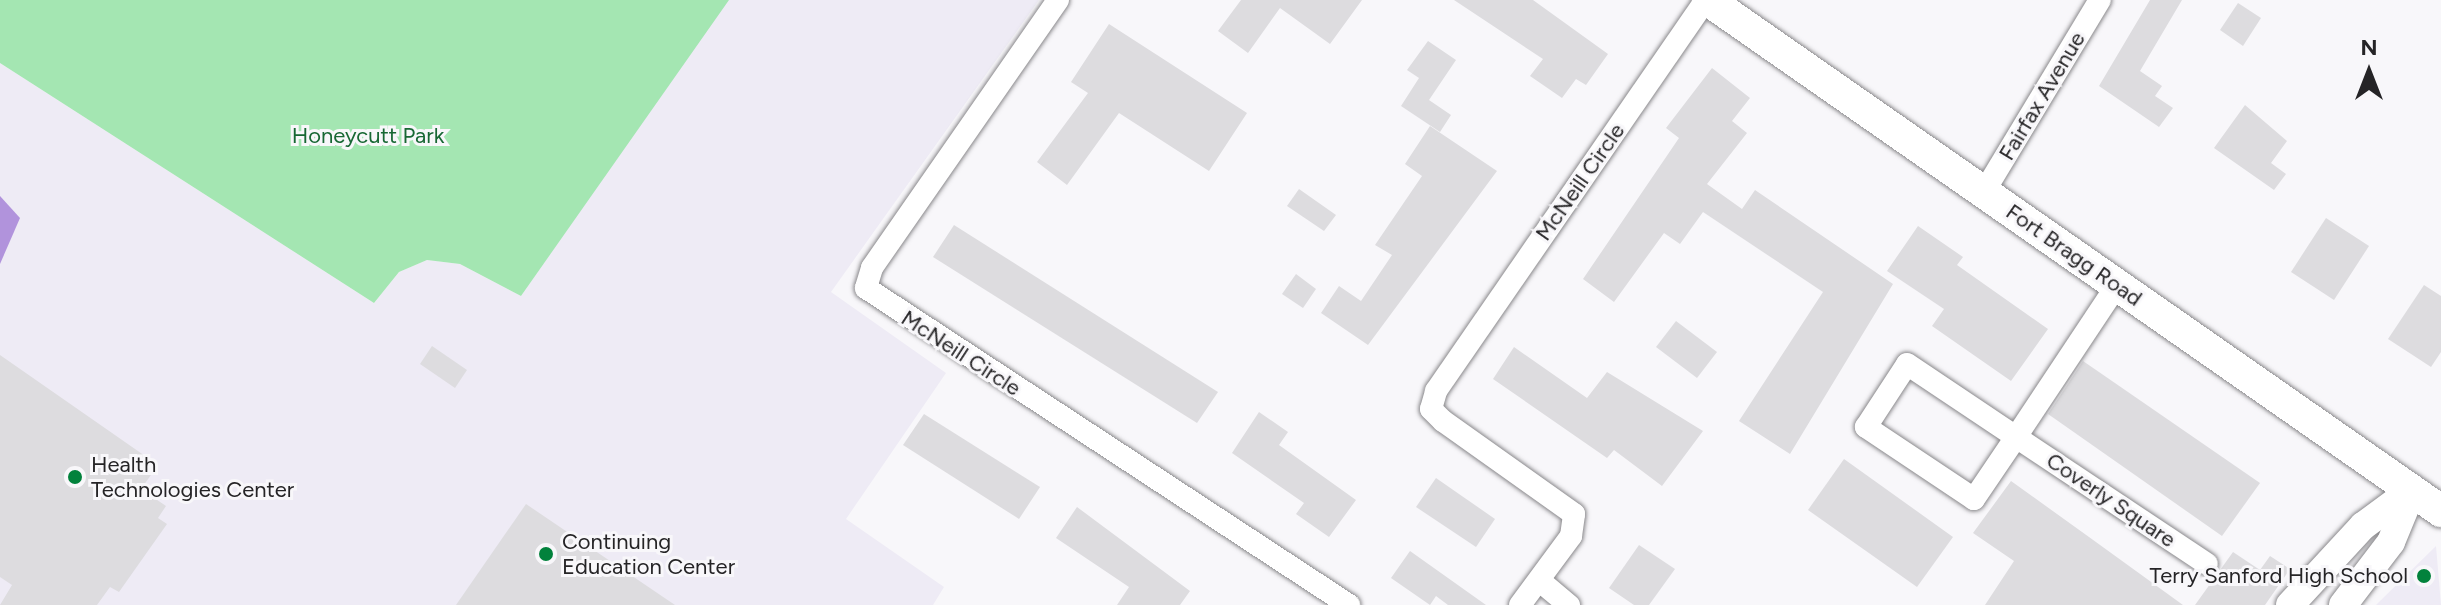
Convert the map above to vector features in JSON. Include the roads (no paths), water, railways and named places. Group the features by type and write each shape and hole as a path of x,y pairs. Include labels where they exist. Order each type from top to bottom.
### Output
{"main road":[{"name":"Fort Bragg Road","path":"1707,0 2441,511"}],"street":[{"name":"McNeill Circle","path":"1058,0 872,268 866,288 1349,605"},
{"name":"McNeill Circle","path":"1520,605 1571,536 1574,514 1431,409 1707,0"},
{"name":"Fairfax Avenue","path":"1984,192 2100,0"},
{"name":"Coverly Square","path":"2117,285 2016,437 1974,499 1866,427 1907,364 2016,437 2207,564"},
{"path":"2290,605 2363,526 2412,490"},
{"path":"2343,605 2391,542 2412,490"},
{"path":"1540,581 1569,605"}],"place":[{"name":"Health Technologies Center","path":"75,477"},
{"name":"Continuing Education Center","path":"546,554"},
{"name":"Terry Sanford High School","path":"2424,576"}],"park label":[{"name":"Honeycutt Park","path":"368,136"}]}
